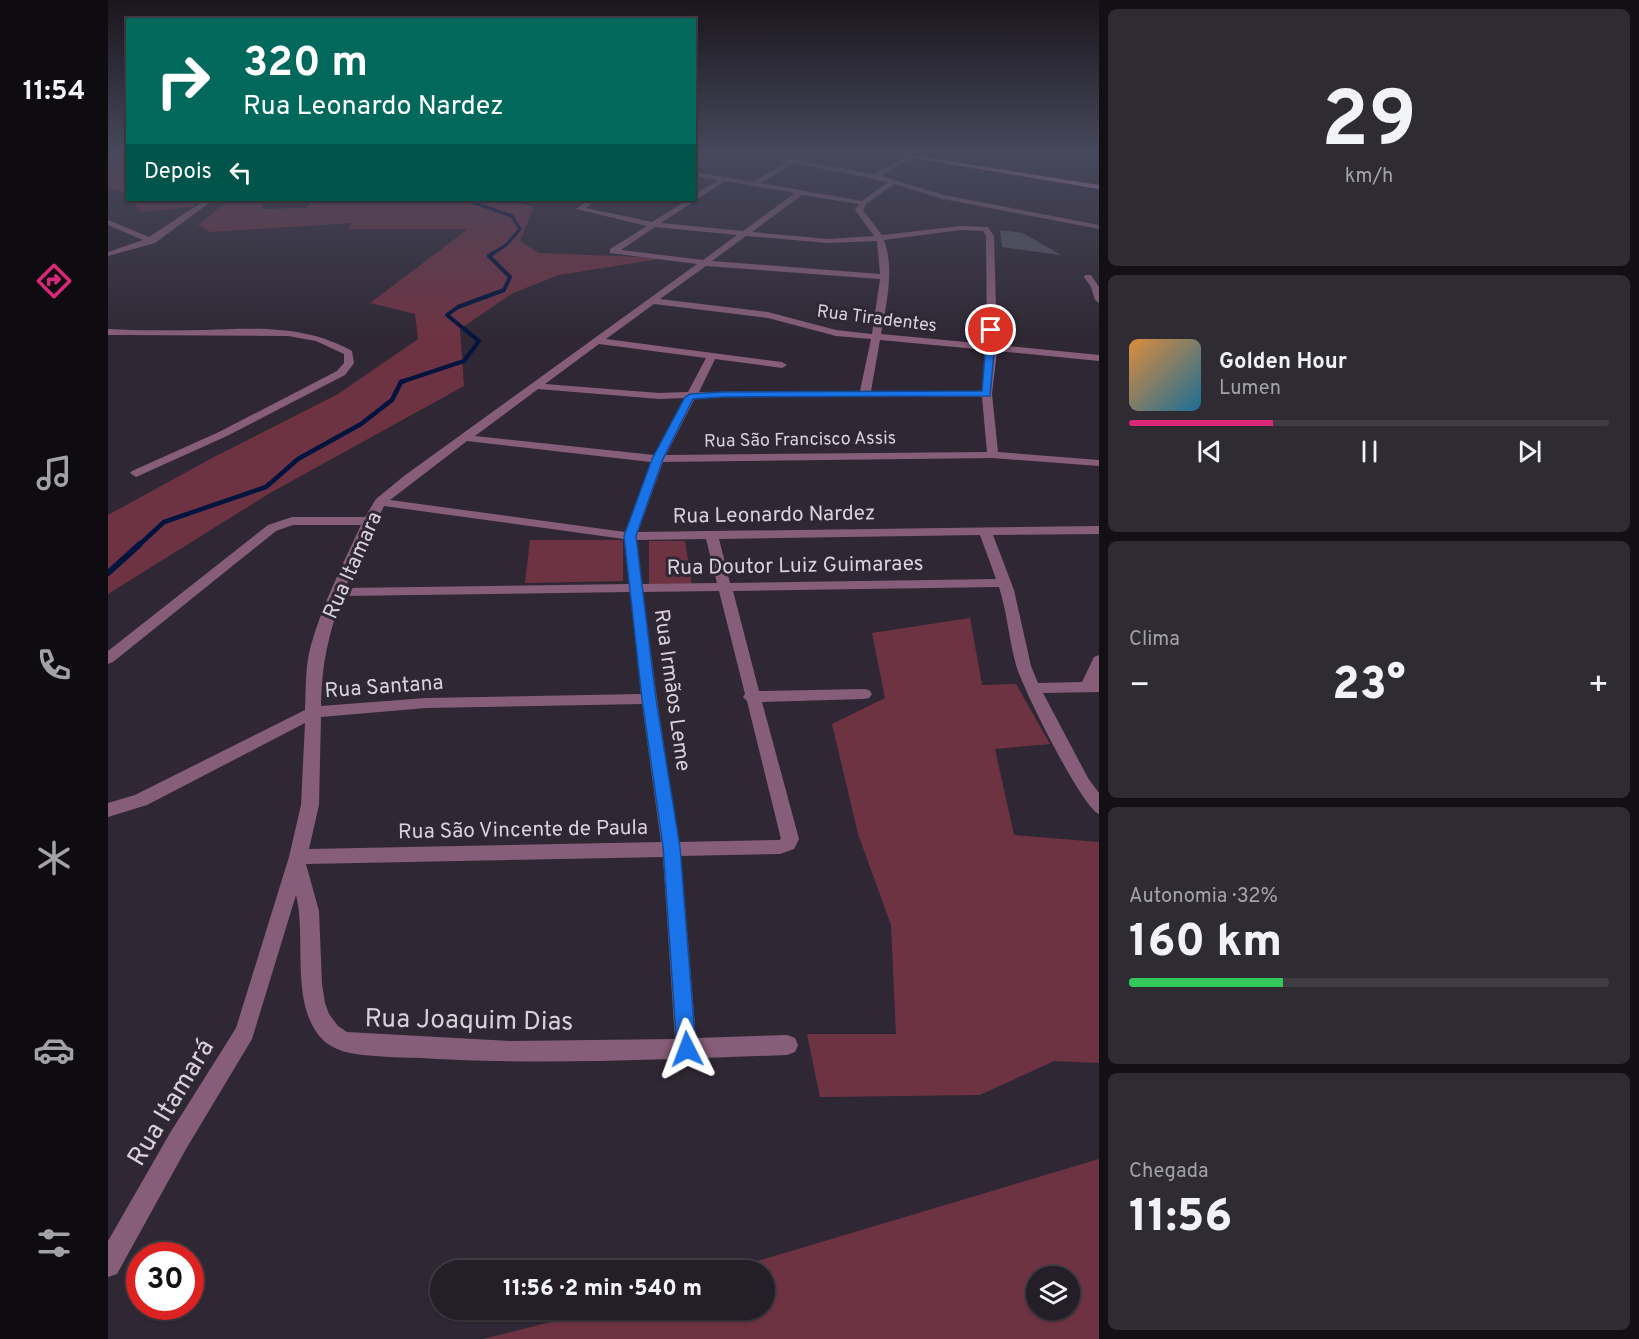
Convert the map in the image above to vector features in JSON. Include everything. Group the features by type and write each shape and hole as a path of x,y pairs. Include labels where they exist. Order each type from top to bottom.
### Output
{"street":[{"path":"108,254 152,241 190,213"},
{"path":"598,213 653,225 828,241 879,238 961,228 982,228 988,231 992,348 987,394 993,454"},
{"path":"671,213 613,251 618,254 705,263 882,277"},
{"name":"Rua Itamara","path":"245,1032 297,860 310,805 314,671 318,646 336,592 369,520 380,502 772,213"},
{"path":"860,213 879,238 884,262 880,316 865,394"},
{"path":"1029,213 1099,227"},
{"path":"108,222 152,241"},
{"path":"1088,277 1095,286 1099,300"},
{"name":"Rua Tiradentes","path":"652,301 768,315 825,331 1099,358"},
{"path":"108,332 273,331 305,334 333,342 349,353 349,363 341,373 223,434 136,473"},
{"path":"597,341 782,365"},
{"name":"Rua Irmãos Leme","path":"687,1049 671,847 649,699 630,536 658,459 712,356"},
{"path":"536,386 690,397 723,394 987,394"},
{"name":"Rua São Francisco Assis","path":"466,438 658,459 993,454 1099,463"},
{"name":"Rua Leonardo Nardez","path":"380,502 630,536 1099,530"},
{"path":"108,659 272,528 292,521 369,520"},
{"path":"985,531 1010,599 1024,666 1033,688 1082,782 1099,807"},
{"name":"Rua São Vincente de Paula","path":"297,860 671,847 780,847 788,844 790,839 751,697 711,534"},
{"name":"Rua Doutor Luiz Guimaraes","path":"336,592 1003,583"},
{"path":"1033,688 1093,687 1099,660"},
{"path":"751,697 864,694"},
{"name":"Rua Santana","path":"108,810 141,800 314,712 426,703 649,699"},
{"name":"Rua Joaquim Dias","path":"297,860 309,912 311,983 322,1021 332,1037 344,1042 486,1050 687,1049 787,1045"},
{"name":"Rua Itamará","path":"118,1238 245,1032"},
{"path":"108,1265 118,1238"}],"shaded area":[{"path":"212,213 531,213 520,241 539,253 665,258 559,275 513,293 460,329 464,386 270,493 108,594 108,515 214,457 338,394 418,339 415,314 370,303 468,229 347,229 352,223 210,232 198,225"},
{"path":"530,540 623,540 623,581 525,583"},
{"path":"649,541 685,541 692,586 649,584"},
{"path":"970,618 982,685 1016,684 1050,744 995,749 1014,835 1099,842 1099,1063 1054,1061 980,1095 820,1097 807,1034 896,1034 891,925 858,834 832,724 885,698 872,633"},
{"path":"1099,1159 1099,1339 483,1339 558,1320 775,1320 775,1260 761,1260"}],"building":[{"path":"1000,230 1023,233 1061,255 1002,247"}],"waterway":[{"path":"492,254 506,245 520,229 512,216 505,213"},
{"path":"139,545 164,522 266,487 298,459 361,424 392,400 401,382 464,361 479,341 447,315 458,307 504,290 510,277 489,256 492,254"},
{"path":"108,573 140,544"}],"route":[{"path":"687,1049 680,936 671,847 649,699 630,536 658,459 690,397 723,394 987,394 992,348 991,330"}]}
